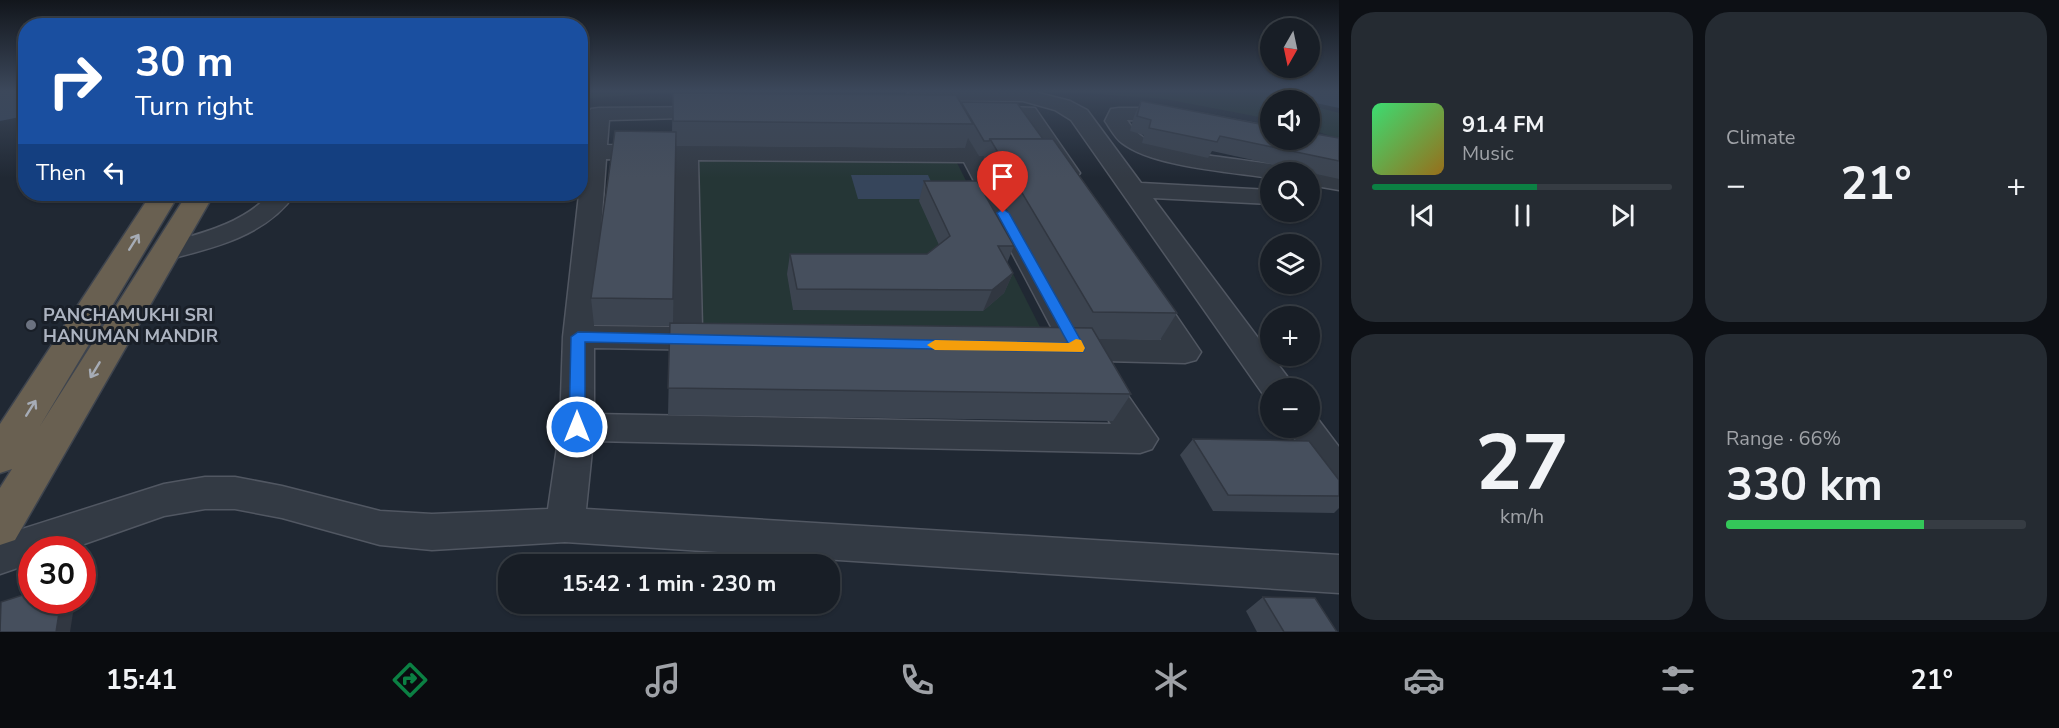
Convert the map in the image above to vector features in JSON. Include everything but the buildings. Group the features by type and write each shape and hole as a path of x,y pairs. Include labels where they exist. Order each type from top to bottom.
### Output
{"highway":[{"path":"0,457 161,201"},
{"path":"6,510 196,201"}],"street":[{"path":"565,525 577,427 578,337 598,119"},
{"path":"577,427 1140,439 1078,348 970,155 954,119"},
{"path":"1033,119 1080,192"},
{"path":"1082,119 1270,378"},
{"path":"1117,119 1128,136 1135,141 1165,154 1260,169"},
{"path":"1188,119 1195,121"},
{"path":"595,152 970,155"},
{"path":"686,152 687,338"},
{"path":"1320,180 1339,183"},
{"path":"1135,190 1260,196"},
{"path":"1320,200 1339,201"},
{"path":"166,252 240,229 277,201"},
{"path":"1031,347 1185,352 1132,272"},
{"path":"578,337 734,339"},
{"path":"1312,438 1339,476"},
{"path":"0,555 164,500 205,493 235,493 380,528 432,532 565,525 1339,574"}],"shaded area":[{"path":"1320,119 1339,119 1339,139 1320,132"},
{"path":"697,156 955,159 1044,335 701,331"}],"water":[{"path":"851,175 928,175 939,199 858,199"}],"slow traffic":[{"path":"935,345 1078,348 1076,344"}],"place":[{"name":"PANCHAMUKHI SRI HANUMAN MANDIR","path":"31,325"}],"route":[{"path":"577,427 578,337 1078,348 1003,213"}]}
